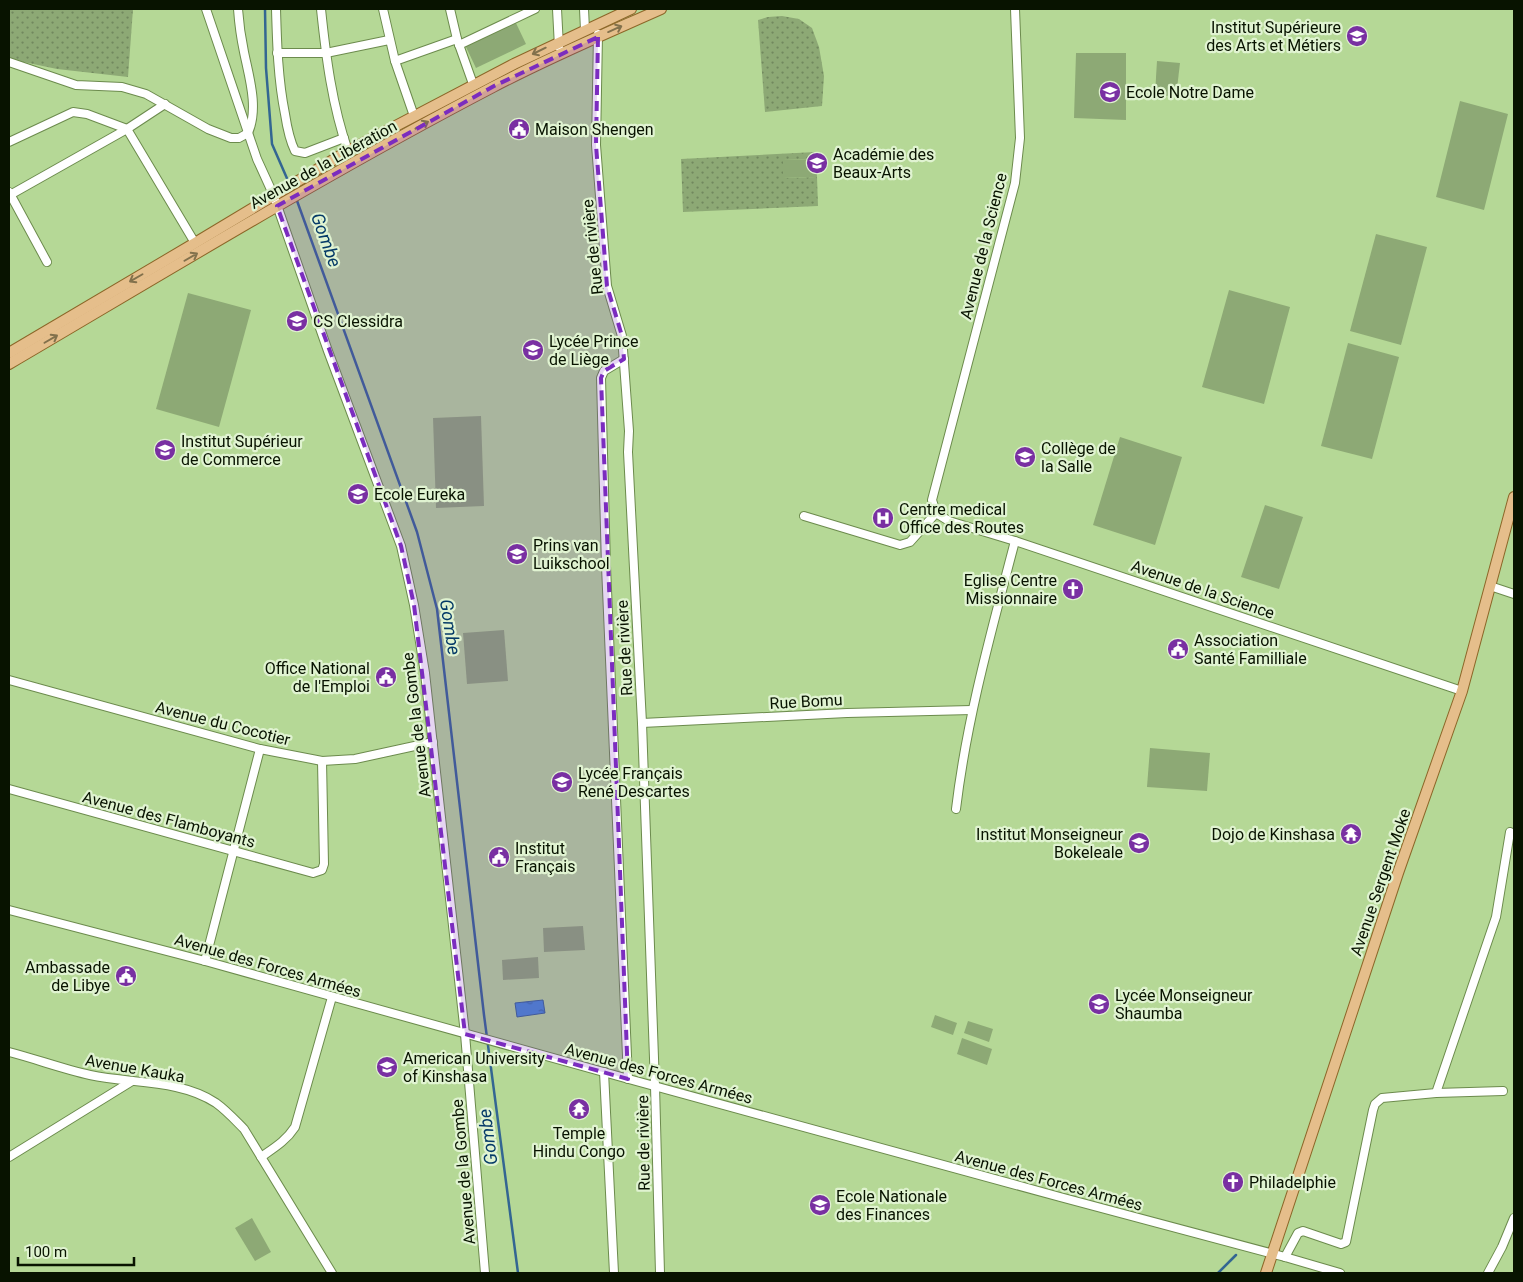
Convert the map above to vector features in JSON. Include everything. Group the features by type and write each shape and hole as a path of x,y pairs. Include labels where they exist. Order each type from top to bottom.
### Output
{"main road":[{"name":"Avenue de la Libération","path":"9,364 282,203 494,86 661,9"},
{"name":"Avenue de la Libération","path":"9,353 195,244 348,151 474,84 628,10"},
{"name":"Avenue Sergent Moke","path":"1266,1273 1398,873 1462,691 1514,497"}],"street":[{"name":"Avenue de la Gombe","path":"206,9 257,159 278,192 282,203 352,418 401,546 414,605 425,673 433,742 465,1034 485,1273"},
{"path":"9,62 76,85 122,87 146,94 224,136 235,138 248,133 252,110 252,87 244,51 238,9"},
{"path":"276,9 277,53 281,92 290,141 295,151 305,153 344,138"},
{"path":"322,9 332,91 348,151"},
{"path":"382,9 395,61 414,116"},
{"path":"450,9 458,42 474,84"},
{"path":"395,61 458,42 517,13 535,9"},
{"path":"557,9 560,54"},
{"path":"584,9 585,30"},
{"name":"Avenue de la Science","path":"1015,9 1020,138 1015,183 932,500 936,513 949,522 1015,541 1462,691"},
{"name":"Rue de rivière","path":"597,25 596,145 605,267 607,286 622,336 629,431 628,452 642,723 660,1273"},
{"path":"277,53 326,54 389,40"},
{"path":"47,262 10,193 127,129 165,104"},
{"path":"9,142 73,112 87,114 127,129 195,244"},
{"path":"624,359 604,371 601,378 606,557 628,1079"},
{"path":"804,516 900,545 910,542 936,513"},
{"path":"956,809 962,761 972,710 1015,541"},
{"path":"1490,586 1514,594"},
{"name":"Avenue du Cocotier","path":"9,680 260,749 322,761 355,758 433,742"},
{"name":"Rue Bomu","path":"642,723 837,713 972,710"},
{"path":"205,961 260,749"},
{"name":"Avenue des Flamboyants","path":"9,789 314,873 322,870 324,864 322,761"},
{"path":"1436,1093 1496,917 1510,832"},
{"name":"Avenue des Forces Armées","path":"9,910 205,961 628,1079 1340,1273"},
{"path":"261,1156 279,1145 295,1127 332,997"},
{"name":"Avenue Kauka","path":"9,1052 90,1075 180,1088 216,1103 229,1113 244,1130 332,1273"},
{"path":"604,1072 614,1273"},
{"path":"9,1156 132,1081"},
{"path":"1285,1257 1298,1232 1303,1231 1341,1244 1346,1242 1373,1110 1378,1100 1382,1098 1436,1093 1503,1091"},
{"path":"1488,1273 1502,1247 1514,1218"}],"highlighted area":[{"path":"598,37 596,145 607,286 622,336 624,359 604,371 601,378 628,1079 465,1034 414,605 401,546 277,206 494,86"}],"green space":[{"path":"9,9 133,9 128,77 57,69 9,59"},
{"path":"782,16 799,19 812,28 819,47 824,76 822,106 765,112 758,20"},
{"path":"515,21 526,44 476,68 465,45"},
{"path":"1076,53 1126,53 1126,120 1074,118"},
{"path":"1157,61 1180,63 1176,97 1155,94"},
{"path":"1460,101 1508,114 1484,210 1436,197"},
{"path":"816,152 816,159 783,160 783,178 817,177 818,206 683,212 681,159"},
{"path":"816,159 817,177 783,178 783,160"},
{"path":"1376,234 1427,247 1401,345 1350,331"},
{"path":"1229,290 1290,307 1264,404 1202,387"},
{"path":"188,293 251,310 219,427 156,409"},
{"path":"1348,343 1399,357 1372,459 1321,446"},
{"path":"481,416 484,506 436,508 433,418"},
{"path":"1120,437 1182,457 1155,545 1093,525"},
{"path":"1265,505 1303,517 1279,589 1241,577"},
{"path":"504,630 508,681 467,684 463,633"},
{"path":"1150,748 1210,753 1207,791 1147,787"},
{"path":"583,926 585,950 544,952 543,928"},
{"path":"538,957 539,978 503,980 502,960"},
{"path":"935,1015 957,1023 953,1035 931,1027"},
{"path":"968,1021 993,1029 989,1042 964,1033"},
{"path":"962,1038 992,1049 987,1065 957,1054"},
{"path":"252,1218 271,1252 255,1261 235,1228"}],"water":[{"path":"543,1000 545,1013 517,1017 515,1003"}],"waterway":[{"name":"Gombe","path":"265,9 266,68 272,144 289,183"},
{"name":"Gombe","path":"296,198 417,532 437,609 484,1015 518,1273"},
{"path":"1218,1273 1236,1255"}],"place":[{"name":"Institut Supérieure des Arts et Métiers","path":"1357,36"},
{"name":"Ecole Notre Dame","path":"1110,92"},
{"name":"Maison Shengen","path":"519,129"},
{"name":"Académie des Beaux-Arts","path":"817,163"},
{"name":"CS Clessidra","path":"297,321"},
{"name":"Lycée Prince de Liège","path":"533,350"},
{"name":"Institut Supérieur de Commerce","path":"165,450"},
{"name":"Collège de la Salle","path":"1025,457"},
{"name":"Ecole Eureka","path":"358,494"},
{"name":"Centre medical Office des Routes","path":"883,518"},
{"name":"Prins van Luikschool","path":"517,554"},
{"name":"Eglise Centre Missionnaire","path":"1073,589"},
{"name":"Association Santé Familliale","path":"1178,649"},
{"name":"Office National de l'Emploi","path":"386,677"},
{"name":"Lycée Français René Descartes","path":"562,782"},
{"name":"Dojo de Kinshasa","path":"1351,834"},
{"name":"Institut Monseigneur Bokeleale","path":"1139,843"},
{"name":"Institut Français","path":"499,857"},
{"name":"Ambassade de Libye","path":"126,976"},
{"name":"Lycée Monseigneur Shaumba","path":"1099,1004"},
{"name":"American University of Kinshasa","path":"387,1067"},
{"name":"Temple Hindu Congo","path":"579,1109"},
{"name":"Philadelphie","path":"1233,1182"},
{"name":"Ecole Nationale des Finances","path":"820,1205"}]}
